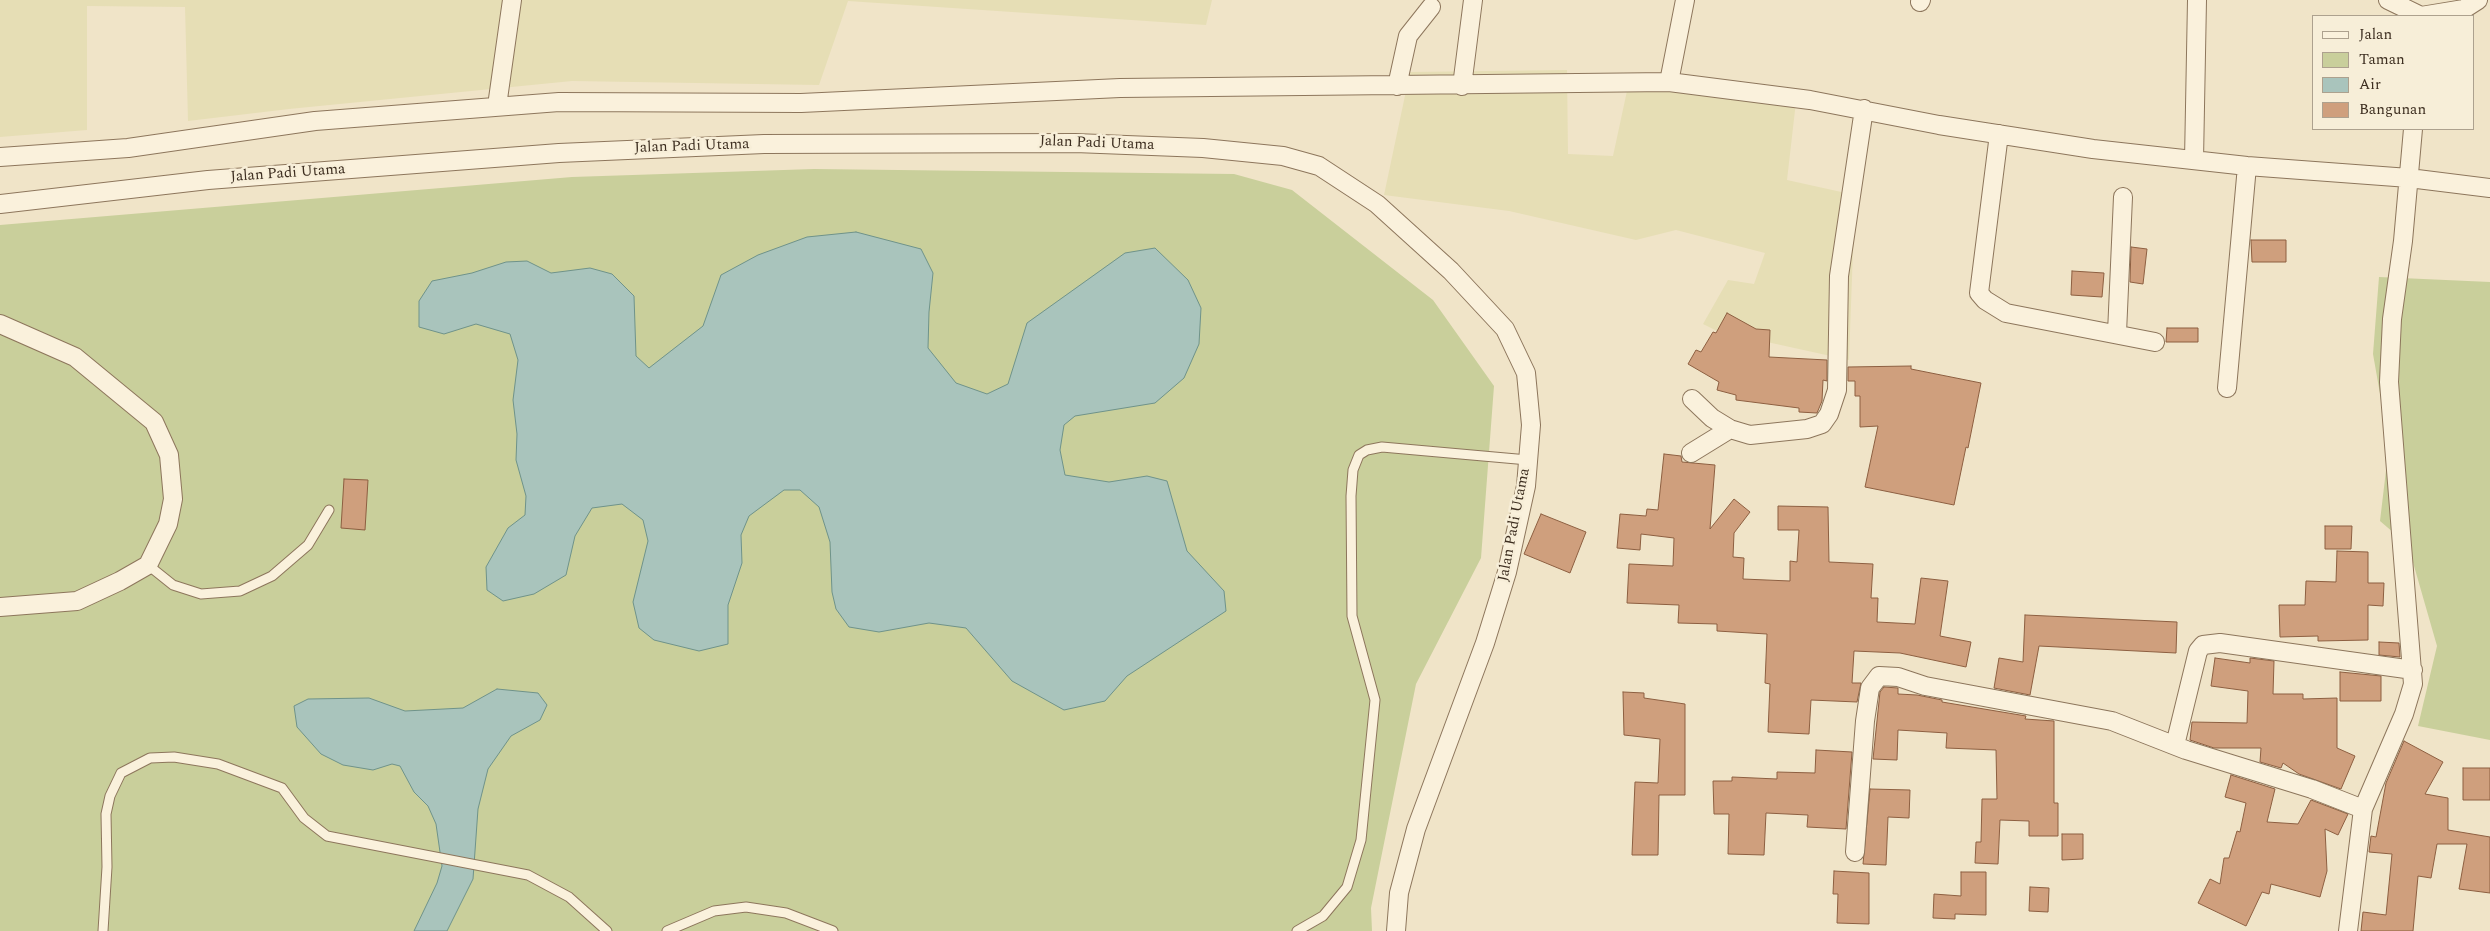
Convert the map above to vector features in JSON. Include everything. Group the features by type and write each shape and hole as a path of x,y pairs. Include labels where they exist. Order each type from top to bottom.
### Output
{"street":[{"path":"497,106 512,0"},
{"path":"1462,86 1473,0"},
{"path":"1669,82 1685,0"},
{"path":"2194,160 2197,0"},
{"path":"2388,0 2419,15"},
{"path":"2427,15 2464,9 2478,0 2490,2"},
{"path":"1396,86 1408,36 1431,7"},
{"path":"0,158 128,148 315,121 560,102 800,103 1120,88 1462,86 1669,82 1753,92 1864,109 1939,125 2093,149 2247,166 2409,178 2490,188"},
{"path":"1692,399 1712,418 1730,429 1750,434 1807,429 1822,424 1834,405 1837,390 1839,276 1864,109"},
{"path":"2348,931 2363,809 2404,714 2413,684 2389,382 2392,318 2409,178 2412,130"},
{"path":"1998,134 1979,293 1994,307 2006,313 2117,333 2155,342"},
{"name":"Jalan Padi Utama","path":"0,204 246,177 559,153 764,144 1075,143 1203,148 1283,156 1319,166 1378,204 1451,271 1505,329 1526,373 1531,425 1526,486 1507,572 1485,643 1416,829 1399,893 1396,931"},
{"path":"2227,388 2247,166"},
{"path":"2117,333 2123,197"},
{"path":"0,324 76,357 154,422 169,455 173,499 168,524 148,565 120,581 77,601 0,608"},
{"path":"1691,453 1730,429"},
{"path":"2175,745 2198,651 2203,645 2220,643 2413,670"},
{"path":"1855,852 1865,721 1870,688 1879,676 1898,677 1925,686 2112,721 2175,745 2278,777 2363,809"}],"lane":[{"path":"1297,931 1323,916 1347,887 1361,840 1375,700 1352,616 1351,496 1353,470 1359,455 1367,450 1382,447 1528,460"},
{"path":"148,565 172,585 201,594 240,591 272,576 308,545 329,510"},
{"path":"103,931 107,867 106,814 110,796 121,773 150,758 174,757 218,764 282,788 304,818 327,836 528,875 569,897 607,931"},
{"path":"667,931 714,911 746,907 786,913 833,931"}],"shaded area":[{"path":"0,0 1212,0 1206,25 848,1 819,85 572,81 188,121 185,7 87,6 87,130 0,137"},
{"path":"1567,70 1568,154 1613,156 1630,77 1797,93 1787,180 1855,195 1849,360 1717,331 1703,324 1728,280 1754,284 1765,253 1676,230 1636,240 1509,211 1384,195 1410,72"}],"green space":[{"path":"814,169 1234,174 1292,190 1433,300 1494,386 1481,558 1416,684 1371,908 1372,931 0,931 0,225 572,177"},
{"path":"2379,277 2490,282 2490,740 2418,726 2437,646 2408,545 2380,521 2389,445 2373,354"}],"water":[{"path":"856,232 921,249 933,273 928,348 956,383 987,394 1008,384 1027,323 1125,253 1155,248 1188,280 1201,308 1199,344 1184,378 1155,403 1075,416 1064,425 1060,450 1065,475 1109,482 1147,476 1167,481 1187,551 1224,591 1226,611 1127,676 1105,701 1064,710 1012,681 966,628 929,623 879,632 849,627 836,609 832,592 830,542 819,507 800,490 784,490 749,516 741,535 742,563 728,605 728,644 699,651 654,640 639,628 633,602 648,541 643,520 622,504 592,508 575,536 566,575 534,594 503,601 487,590 486,567 508,528 525,515 526,496 516,460 517,434 513,400 518,360 510,334 476,324 444,334 419,327 419,301 432,281 472,273 506,262 527,261 551,273 590,268 612,274 634,296 636,356 649,368 703,326 721,275 758,255 807,237"},
{"path":"497,689 538,693 547,705 540,720 511,736 488,769 478,809 473,879 447,931 414,931 437,883 442,866 436,824 428,806 414,792 400,766 392,764 373,770 343,765 321,754 297,727 294,706 308,699 369,698 405,711 463,708"}],"building":[{"path":"2251,240 2286,240 2286,262 2252,262"},
{"path":"2131,247 2147,249 2143,284 2130,282"},
{"path":"2072,271 2104,273 2102,297 2071,295"},
{"path":"1727,313 1756,329 1770,330 1769,357 1827,360 1827,381 1823,380 1822,401 1817,413 1799,412 1799,408 1736,400 1736,395 1717,390 1719,382 1688,364 1696,350 1701,352 1713,332 1716,333"},
{"path":"2167,328 2198,328 2198,342 2166,342"},
{"path":"1911,366 1911,369 1981,383 1954,505 1865,487 1878,426 1860,427 1860,396 1855,396 1855,381 1848,381 1848,367"},
{"path":"1664,454 1681,456 1682,462 1715,465 1710,529 1734,499 1750,512 1734,533 1733,557 1744,558 1743,579 1790,581 1790,561 1797,562 1799,530 1778,530 1778,506 1828,507 1829,562 1873,564 1871,598 1878,598 1877,622 1915,624 1921,578 1948,581 1940,636 1971,642 1966,667 1900,653 1854,651 1852,683 1861,683 1857,702 1811,700 1809,734 1768,732 1770,684 1765,683 1767,634 1717,631 1717,624 1678,623 1679,605 1627,603 1629,564 1673,566 1674,538 1641,534 1640,550 1617,548 1620,514 1646,516 1647,509 1658,510"},
{"path":"344,479 368,480 365,530 341,528"},
{"path":"1541,514 1586,532 1570,573 1524,554"},
{"path":"2325,526 2352,526 2351,549 2325,549"},
{"path":"2337,551 2368,552 2368,583 2384,583 2383,606 2368,605 2368,640 2318,641 2318,636 2280,637 2279,605 2305,605 2306,581 2336,582"},
{"path":"2025,615 2177,622 2176,653 2039,646 2030,695 1994,688 1999,658 2023,662"},
{"path":"2379,642 2399,643 2400,657 2379,655"},
{"path":"2215,658 2250,663 2250,658 2274,661 2273,694 2303,694 2303,699 2337,698 2337,748 2355,756 2341,789 2299,774 2283,763 2281,768 2260,762 2261,748 2214,748 2190,740 2192,722 2247,723 2248,691 2211,686"},
{"path":"2340,672 2381,676 2381,701 2340,701"},
{"path":"1884,687 1898,688 1898,694 1917,695 1942,700 1942,702 2026,716 2025,719 2054,721 2054,803 2058,803 2058,836 2029,836 2029,821 2000,820 1998,864 1975,863 1976,842 1981,842 1982,799 1997,799 1996,750 1946,748 1947,733 1898,730 1897,760 1873,759 1880,692"},
{"path":"1623,692 1644,693 1644,698 1685,704 1685,795 1659,795 1658,855 1632,855 1635,782 1658,783 1660,739 1624,735"},
{"path":"2404,741 2443,762 2425,794 2448,798 2448,830 2490,837 2490,893 2459,889 2467,844 2437,844 2431,878 2418,876 2413,931 2361,931 2363,912 2386,915 2392,854 2369,852 2371,836 2376,837 2386,783"},
{"path":"1816,750 1852,752 1846,829 1807,827 1808,815 1766,813 1764,855 1728,854 1729,814 1714,814 1713,781 1732,781 1732,777 1777,779 1777,772 1815,773"},
{"path":"2463,768 2490,768 2490,800 2463,800"},
{"path":"2231,775 2275,789 2267,822 2298,824 2311,800 2348,814 2338,835 2325,829 2327,871 2320,897 2271,884 2269,894 2262,892 2246,926 2198,903 2210,879 2220,884 2224,858 2229,858 2237,831 2240,832 2246,803 2225,797"},
{"path":"1870,789 1910,790 1909,818 1888,817 1886,865 1863,864"},
{"path":"2062,834 2083,834 2083,859 2062,860"},
{"path":"1834,871 1869,873 1869,924 1837,923 1838,894 1833,894"},
{"path":"1961,872 1986,872 1986,915 1955,914 1955,919 1933,918 1934,894 1961,896"},
{"path":"2030,887 2049,888 2048,912 2029,911"}]}
